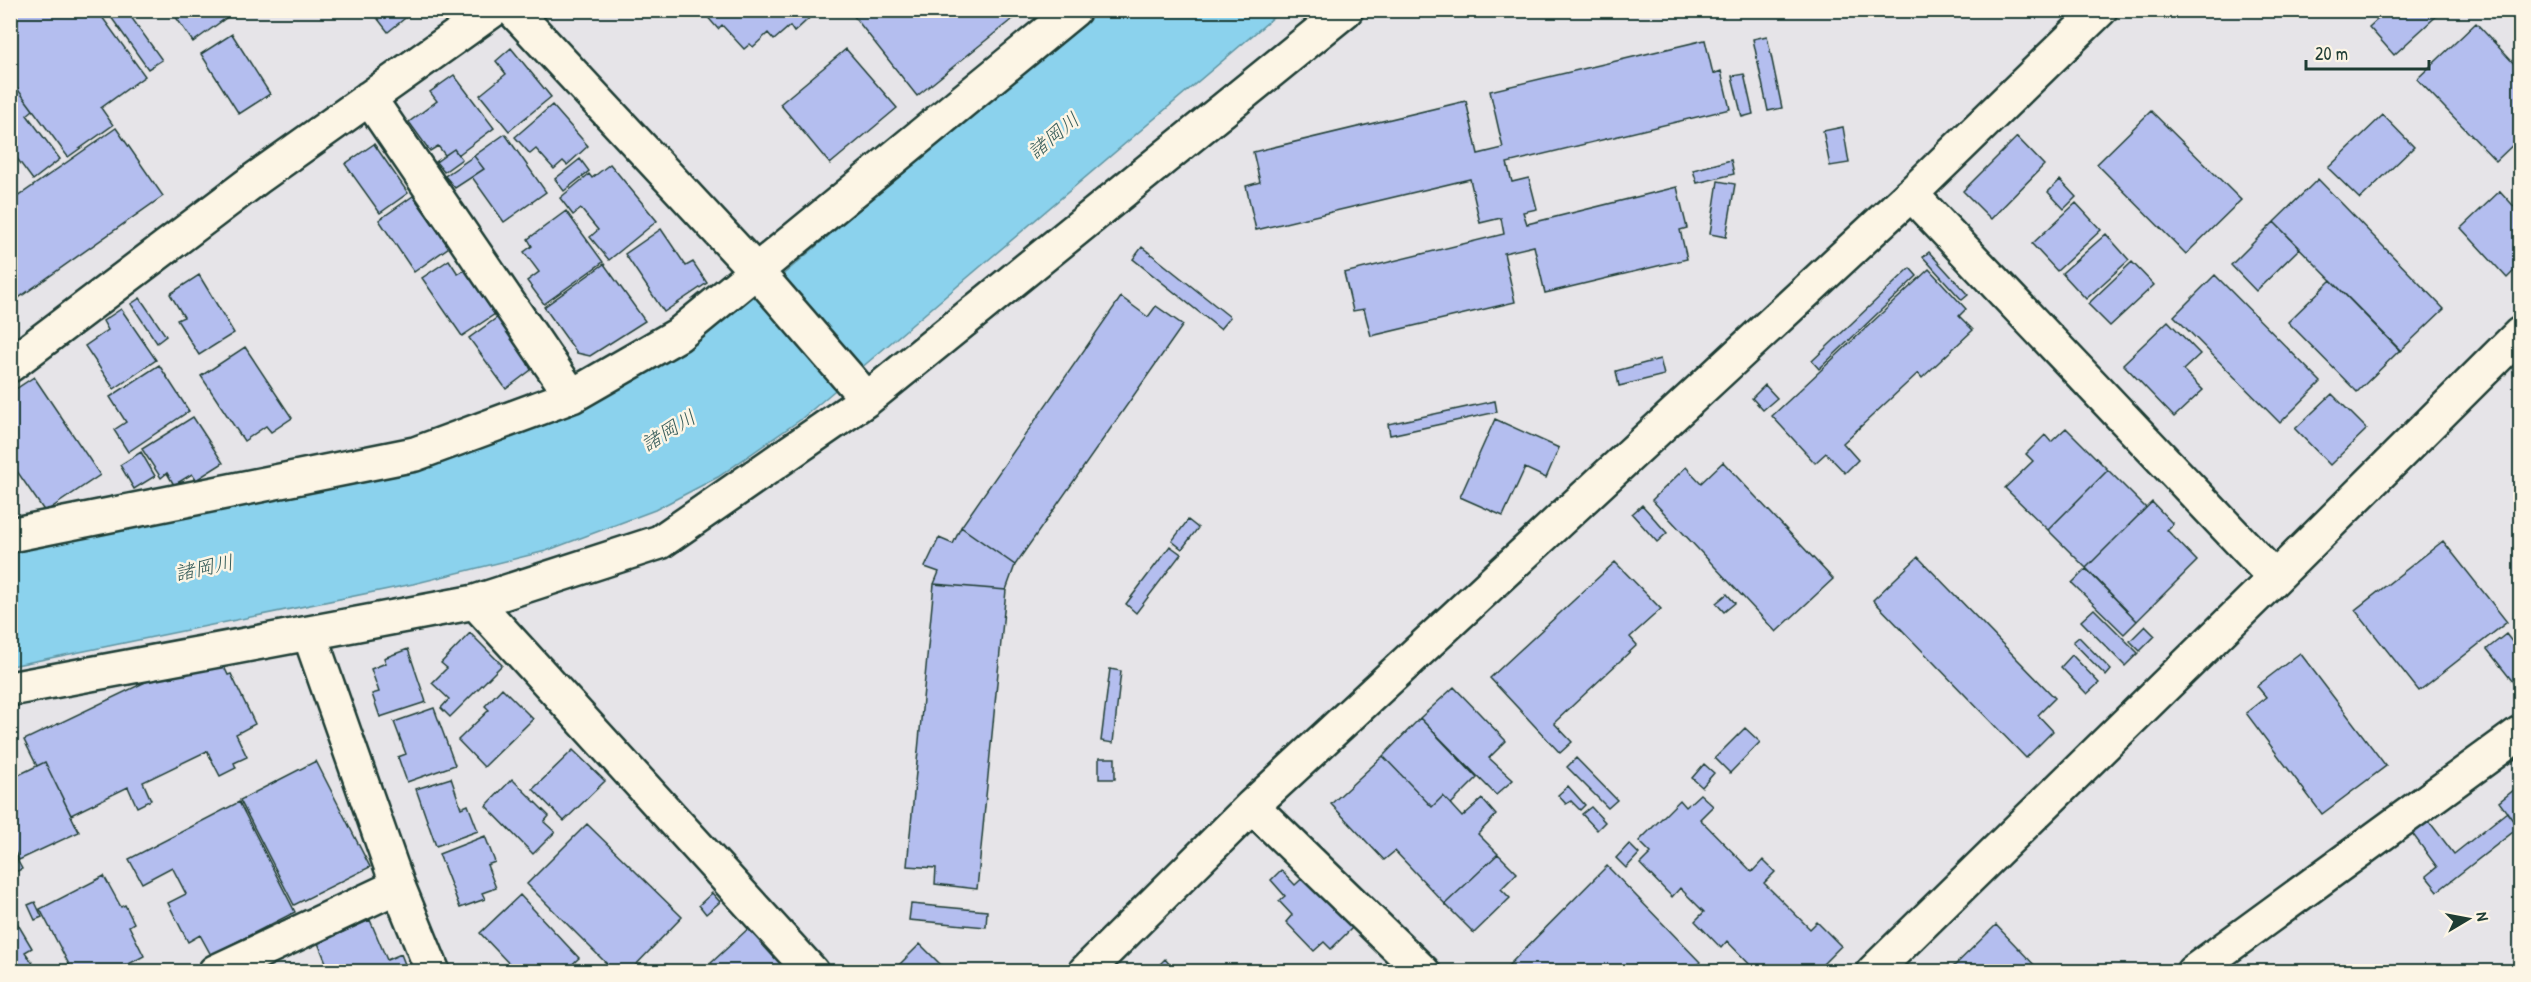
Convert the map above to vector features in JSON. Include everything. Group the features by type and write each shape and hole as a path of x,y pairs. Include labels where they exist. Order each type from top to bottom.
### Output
{"street":[{"path":"10,365 257,178 493,10"},
{"path":"513,10 756,271 867,399"},
{"path":"10,535 415,454 572,396 678,335 1074,10"},
{"path":"10,689 475,602 660,542 867,399 1346,10"},
{"path":"1085,972 1252,806 1911,194 2100,10"},
{"path":"369,99 572,396"},
{"path":"1911,194 2275,578"},
{"path":"1873,972 2520,334"},
{"path":"475,602 812,972"},
{"path":"309,633 398,886 433,972"},
{"path":"2193,972 2520,733"},
{"path":"1252,806 1423,972"},
{"path":"215,972 398,886"}],"water":[{"name":"諸岡川","path":"1093,11 1281,11 800,420 718,477 655,510 546,551 413,584 11,666 10,545 477,443 759,284 780,277"}],"building":[{"path":"10,10 97,10 145,76 101,108 113,125 68,157 10,79"},
{"path":"106,10 126,10 162,60 148,69"},
{"path":"171,10 237,10 193,42"},
{"path":"371,10 415,10 388,32"},
{"path":"708,10 818,10 794,32 790,26 774,40 768,33 753,47 750,44 744,49 722,25 718,29 705,14"},
{"path":"849,10 1011,10 1016,16 917,96"},
{"path":"2388,10 2443,10 2394,55 2369,27"},
{"path":"2476,23 2520,70 2520,138 2496,161 2417,79"},
{"path":"232,34 270,94 239,114 201,54"},
{"path":"1767,36 1782,108 1768,111 1753,39"},
{"path":"1705,40 1713,74 1721,71 1730,109 1507,163 1512,182 1529,178 1537,209 1523,212 1527,224 1677,187 1687,228 1680,230 1687,259 1545,293 1534,246 1504,253 1515,302 1371,336 1364,309 1353,311 1344,273 1504,234 1501,218 1480,223 1470,179 1256,230 1246,186 1260,182 1253,152 1466,101 1478,154 1503,148 1490,91"},
{"path":"511,48 551,97 509,131 480,95 506,74 496,61"},
{"path":"846,49 897,108 830,164 780,104"},
{"path":"1744,74 1753,114 1742,117 1732,76"},
{"path":"454,75 494,128 458,155 454,149 445,155 438,146 430,151 409,122 437,101 430,92"},
{"path":"10,79 33,110 27,115 60,159 33,180 10,149"},
{"path":"552,105 588,146 567,165 563,161 554,169 536,149 530,154 515,137"},
{"path":"2151,111 2241,200 2186,254 2097,164"},
{"path":"2383,115 2414,147 2360,199 2328,168"},
{"path":"1843,127 1849,163 1830,166 1823,131"},
{"path":"116,128 163,196 10,304 10,202"},
{"path":"505,134 546,192 504,222 472,177 484,169 474,156"},
{"path":"2017,137 2044,165 1991,219 1963,191"},
{"path":"374,144 408,193 380,213 345,164"},
{"path":"454,149 462,159 444,172 436,162"},
{"path":"474,156 484,169 455,188 445,176"},
{"path":"580,159 589,171 564,191 555,179"},
{"path":"1731,160 1734,174 1697,183 1693,170"},
{"path":"610,164 657,221 609,260 590,237 598,230 581,209 573,215 560,198 589,174 592,178"},
{"path":"2318,179 2444,309 2400,351 2274,222"},
{"path":"2060,180 2076,197 2064,209 2048,192"},
{"path":"1718,181 1735,184 1726,237 1710,234"},
{"path":"2500,191 2520,213 2520,265 2507,278 2461,228"},
{"path":"413,196 449,247 414,272 379,220"},
{"path":"2076,203 2101,230 2057,271 2032,244"},
{"path":"566,211 603,262 544,304 527,281 539,272 524,252 532,246 528,239"},
{"path":"2274,222 2300,248 2256,291 2231,265"},
{"path":"661,229 686,266 693,262 707,283 664,312 625,254"},
{"path":"2106,234 2129,260 2086,299 2062,273"},
{"path":"1142,247 1230,317 1220,329 1133,259"},
{"path":"1929,252 1968,295 1962,300 1923,257"},
{"path":"449,260 458,274 468,268 498,312 462,336 422,278"},
{"path":"2132,262 2154,285 2110,326 2088,304"},
{"path":"604,264 645,321 590,356 577,353 544,307"},
{"path":"1910,268 1917,276 1819,369 1812,361"},
{"path":"1929,269 1966,309 1959,316 1973,330 1922,378 1918,373 1843,443 1858,460 1845,473 1826,453 1815,463 1772,416"},
{"path":"199,275 234,333 199,355 177,320 184,317 170,294"},
{"path":"2215,275 2321,382 2280,423 2174,316"},
{"path":"2331,280 2400,350 2357,392 2288,322"},
{"path":"1121,297 1148,317 1156,306 1183,325 1015,565 961,527"},
{"path":"140,298 166,336 157,343 131,304"},
{"path":"121,309 156,360 114,389 85,346 108,330 103,321"},
{"path":"498,317 504,326 507,325 533,361 528,364 531,370 506,389 469,338"},
{"path":"2168,321 2200,354 2183,370 2203,390 2174,417 2123,364"},
{"path":"245,347 292,418 271,432 266,426 244,441 201,376"},
{"path":"1660,359 1664,375 1619,386 1616,371"},
{"path":"159,365 189,411 128,452 114,430 126,422 110,397"},
{"path":"34,377 100,475 45,512 10,461 10,393"},
{"path":"1765,385 1777,398 1763,410 1752,398"},
{"path":"2332,394 2367,429 2330,465 2295,429"},
{"path":"1495,401 1497,412 1390,435 1388,424"},
{"path":"193,417 223,463 196,480 192,474 174,485 167,473 161,478 142,449"},
{"path":"1495,419 1559,448 1546,478 1525,468 1503,516 1460,497"},
{"path":"2066,428 2108,470 2048,530 2005,488 2033,461 2026,454 2045,435 2051,442"},
{"path":"141,452 155,476 134,489 120,465"},
{"path":"1723,462 1833,579 1776,632 1652,500 1686,467 1701,483"},
{"path":"2108,470 2146,508 2086,568 2048,530"},
{"path":"2152,502 2173,524 2167,530 2197,561 2137,621 2086,568"},
{"path":"1642,505 1667,533 1657,542 1632,514"},
{"path":"1188,520 1198,528 1182,549 1172,541"},
{"path":"961,527 1015,565 1006,590 934,584 939,572 925,567 939,538 953,544"},
{"path":"2443,541 2507,622 2419,691 2355,610"},
{"path":"1170,546 1181,554 1136,613 1126,604"},
{"path":"1918,557 2055,698 2038,715 2053,731 2026,758 1873,600"},
{"path":"1615,562 1661,609 1630,637 1637,645 1554,723 1572,742 1560,753 1490,678"},
{"path":"2086,569 2137,621 2124,634 2072,583"},
{"path":"934,584 1006,590 977,889 935,884 936,868 907,866"},
{"path":"1727,594 1735,603 1724,612 1716,603"},
{"path":"2094,609 2138,653 2125,666 2081,621"},
{"path":"2145,626 2155,636 2140,651 2130,641"},
{"path":"470,633 502,665 450,717 441,708 449,699 432,683 447,668 441,663"},
{"path":"2506,634 2520,652 2520,676 2513,682 2487,649"},
{"path":"2079,637 2111,670 2106,676 2073,642"},
{"path":"408,649 426,702 380,717 372,694 379,692 371,669 386,663 384,658"},
{"path":"2300,653 2386,766 2322,814 2246,713 2266,697 2257,686"},
{"path":"2072,655 2099,683 2087,694 2061,667"},
{"path":"220,658 228,675 231,674 255,724 236,734 247,757 234,763 236,768 220,776 207,751 143,782 151,800 137,807 128,787 71,815 45,762 37,766 24,740 181,665 186,675"},
{"path":"1110,669 1121,671 1113,743 1101,741"},
{"path":"1454,687 1506,741 1489,758 1513,780 1496,795 1420,718"},
{"path":"502,688 533,719 484,767 458,740 489,710 485,706"},
{"path":"434,708 455,765 407,782 398,757 406,754 394,722"},
{"path":"1420,718 1477,778 1451,804 1443,796 1432,807 1383,756"},
{"path":"1745,728 1760,742 1730,773 1715,758"},
{"path":"573,750 605,781 564,821 533,789"},
{"path":"1383,756 1432,807 1443,796 1462,817 1482,799 1496,815 1478,834 1498,854 1445,904 1395,851 1384,860 1331,804"},
{"path":"1099,758 1115,758 1115,779 1099,779"},
{"path":"1576,758 1617,800 1608,808 1567,767"},
{"path":"316,761 370,867 294,905 240,800"},
{"path":"45,762 79,832 19,860 10,842 10,779"},
{"path":"1704,764 1714,773 1702,787 1692,778"},
{"path":"451,778 461,808 468,805 478,831 436,846 416,789"},
{"path":"512,779 549,816 544,822 555,832 533,854 486,806"},
{"path":"2520,785 2520,830 2499,802"},
{"path":"1568,786 1585,805 1580,810 1571,801 1566,804 1558,795"},
{"path":"1700,794 1713,806 1700,819 1752,872 1763,860 1775,872 1764,883 1810,929 1817,922 1841,946 1815,972 1754,972 1755,970 1727,941 1721,948 1695,921 1704,912 1680,888 1672,897 1640,864 1651,853 1639,841 1680,800 1686,807"},
{"path":"239,802 295,912 211,955 200,935 188,942 168,903 186,894 172,867 142,883 129,859"},
{"path":"1591,807 1605,822 1597,830 1582,814"},
{"path":"2507,812 2518,828 2438,891 2426,876 2437,867 2409,829 2425,816 2454,854"},
{"path":"587,824 682,917 629,972 615,972 527,884"},
{"path":"485,836 495,862 487,865 496,888 482,893 485,899 460,908 439,854"},
{"path":"1629,844 1639,854 1626,868 1616,858"},
{"path":"10,847 22,869 10,874"},
{"path":"1498,854 1517,873 1501,889 1510,898 1474,933 1445,904"},
{"path":"1607,866 1700,962 1691,972 1502,972"},
{"path":"1281,870 1295,885 1309,872 1357,923 1331,949 1324,942 1314,951 1286,922 1292,915 1279,901 1285,896 1271,880"},
{"path":"104,876 121,907 125,905 134,923 129,926 144,956 114,972 73,972 40,909"},
{"path":"712,893 720,902 706,914 699,905"},
{"path":"520,895 579,958 564,972 517,972 480,933"},
{"path":"35,902 42,917 35,920 28,905"},
{"path":"911,904 987,911 986,927 909,920"},
{"path":"10,911 32,948 25,952 34,965 23,972 10,972"},
{"path":"370,920 387,960 401,954 406,967 397,972 330,972 318,943"},
{"path":"1996,925 2041,972 1948,972"},
{"path":"750,927 792,972 719,972 711,963"},
{"path":"920,944 948,972 904,972 898,966"},
{"path":"1165,959 1176,972 1152,972"}]}
